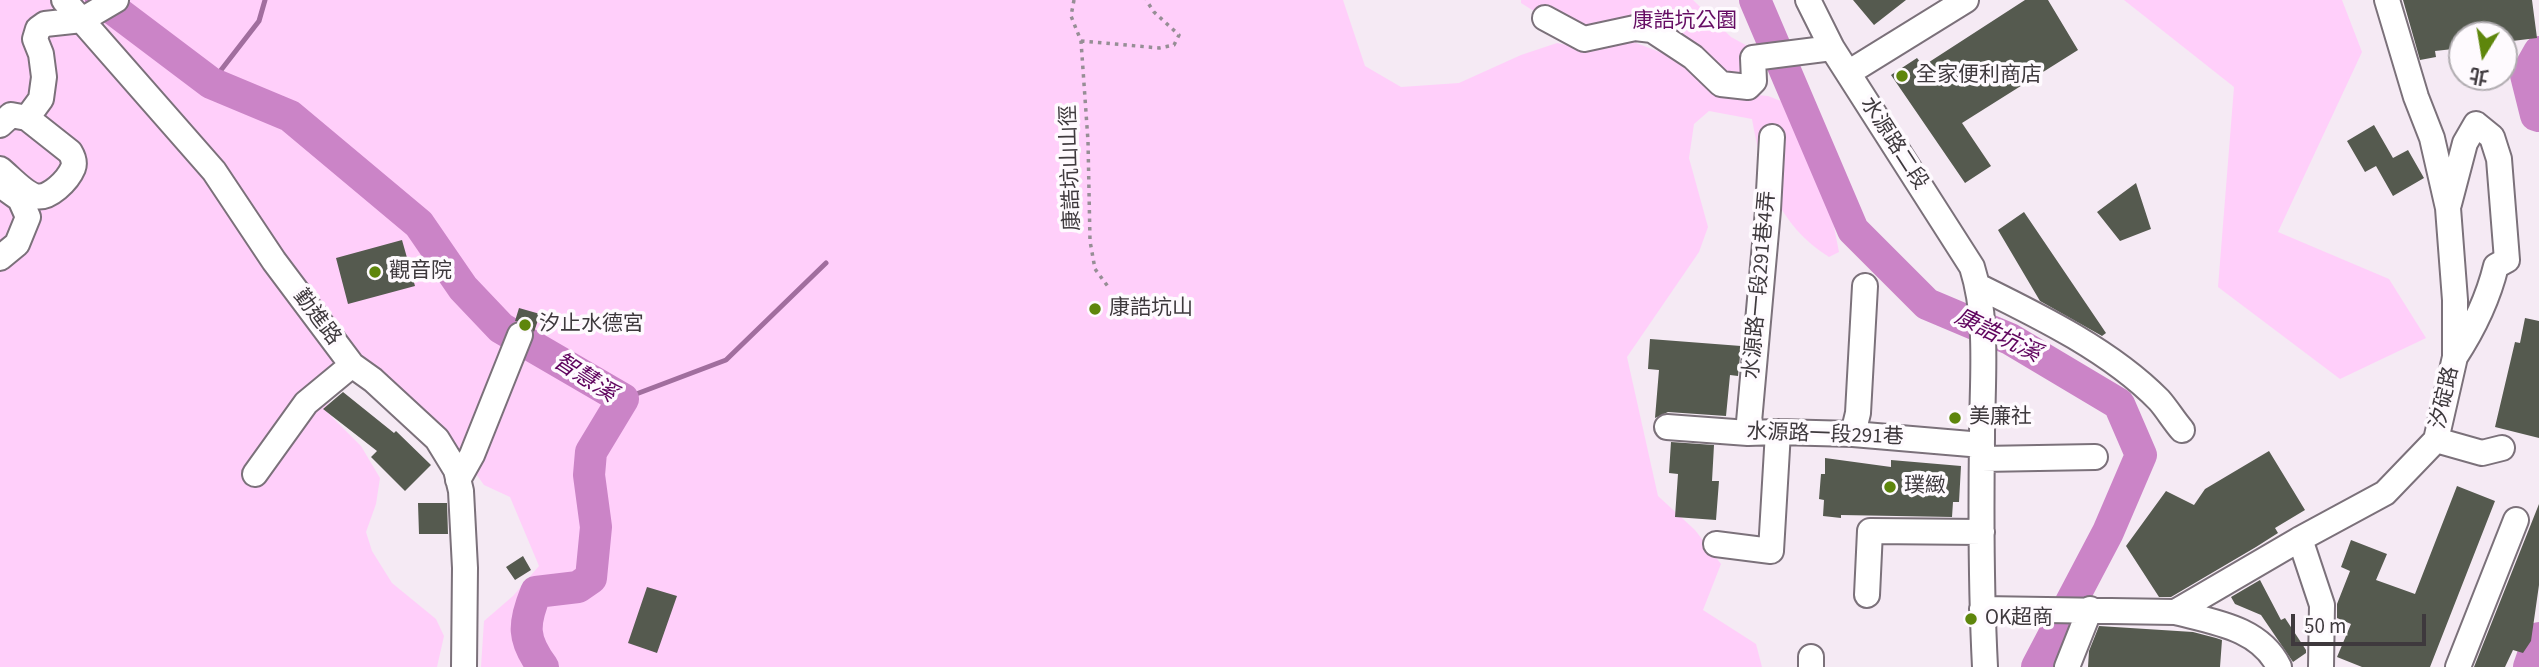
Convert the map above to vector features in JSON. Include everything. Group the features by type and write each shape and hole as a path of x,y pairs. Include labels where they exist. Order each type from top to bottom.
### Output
{"street":[{"name":"勤進路","path":"64,0 214,171 274,261 352,365 373,380 437,439 456,470 465,568 464,667"},
{"path":"27,118 41,99 44,76 43,62 35,39 38,29 45,24 82,20 116,0"},
{"name":"水源路二段","path":"1808,0 1832,48 1972,267 1980,295"},
{"path":"1848,73 1966,0"},
{"name":"汐碇路","path":"2175,612 2385,493 2436,440 2455,356 2455,300 2448,208 2432,138 2416,97 2387,0"},
{"path":"1545,18 1584,39 1634,28 1652,30 1693,57 1721,84 1748,87 1754,80 1753,58 1832,48"},
{"path":"0,125 11,115 27,118 70,152 74,167 52,194 43,197 33,196 0,169"},
{"path":"2448,208 2465,143 2476,124 2492,137 2499,159 2507,260 2496,266 2471,333 2455,356"},
{"name":"水源路一段291巷4弄","path":"1748,433 1773,137"},
{"path":"0,184 20,199 28,217 17,244 0,258"},
{"path":"1853,434 1858,413 1865,286"},
{"path":"1985,667 1982,608 1983,350 1980,295 2050,322 2128,373 2160,401 2182,430"},
{"path":"458,480 472,455 520,335"},
{"path":"255,474 306,403 352,365"},
{"name":"水源路一段291巷","path":"1667,427 1748,433 1853,434 1982,452 2095,457"},
{"path":"1716,544 1771,551 1778,432"},
{"path":"2436,440 2482,453 2502,448"},
{"path":"2458,667 2516,520"},
{"path":"1867,595 1870,531 1982,533"},
{"path":"2300,539 2322,605 2321,667"},
{"path":"1982,608 2175,612 2238,628 2272,653 2279,667"},
{"path":"2067,667 2086,609"}],"path":[{"name":"康誥坑山山徑","path":"1074,0 1071,16 1081,41 1088,141 1090,242 1095,269 1110,288"},
{"path":"1081,41 1159,48 1174,45 1180,35 1154,12 1146,0"}],"green space":[{"path":"0,0 1343,0 1365,66 1401,87 1459,83 1521,55 1557,43 1587,49 1631,41 1670,56 1726,92 1768,96 1781,101 1831,212 1839,252 1829,257 1797,230 1775,197 1761,160 1752,119 1709,111 1694,124 1689,158 1708,227 1699,252 1627,357 1658,496 1695,530 1721,564 1703,610 1756,644 1762,667 481,667 484,621 513,596 539,566 510,497 484,485 450,438 365,362 324,409 361,446 380,478 376,504 366,532 372,551 392,583 436,619 444,636 437,667 0,667"},
{"name":"康誥坑公園","path":"1521,0 1693,0 1731,37 1753,49 1744,82 1720,79 1645,24 1584,39 1545,18 1521,3"},
{"path":"2124,0 2342,0 2362,52 2278,232 2389,279 2426,338 2340,379 2218,287 2234,87"}],"building":[{"path":"1853,0 1906,0 1874,25"},
{"path":"2025,0 2048,0 2078,50 1962,123 1991,166 1965,183 1891,75 1917,58 1923,66"},
{"path":"2403,0 2532,0 2537,38 2518,40 2518,21 2448,21 2448,50 2435,51 2436,57 2420,60"},
{"path":"2374,125 2393,158 2408,150 2424,178 2393,196 2376,166 2365,172 2347,141"},
{"path":"2136,183 2151,229 2120,241 2097,212"},
{"path":"2024,212 2106,333 2102,336 2040,301 1998,230"},
{"name":"觀音院","path":"402,240 415,286 348,304 336,258"},
{"path":"519,308 540,314 534,332 526,322 515,321"},
{"path":"2525,318 2539,321 2539,438 2495,427 2515,342 2520,343"},
{"path":"1650,339 1741,346 1738,376 1730,375 1726,416 1668,412 1655,418 1659,370 1648,369"},
{"path":"343,392 394,433 396,431 431,465 405,491 371,457 377,451 323,409"},
{"path":"1671,442 1714,445 1712,481 1719,481 1716,520 1675,517 1678,474 1669,473"},
{"path":"2269,451 2305,510 2275,528 2278,533 2256,547 2171,597 2159,597 2126,546 2166,491 2194,505 2205,489"},
{"name":"璞緻","path":"1825,458 1891,467 1891,460 1961,466 1959,502 1953,502 1952,517 1823,516 1824,500 1819,499 1821,474 1825,474"},
{"path":"2457,486 2495,501 2430,667 2362,667 2337,657 2351,624 2337,618 2337,604 2350,571 2341,567 2351,540 2387,554 2376,580 2415,594"},
{"path":"418,503 447,503 448,534 419,534"},
{"path":"2539,504 2539,585 2531,641 2523,653 2513,650 2505,667 2474,667"},
{"path":"523,556 531,570 515,580 506,567"},
{"path":"2260,580 2281,620 2285,618 2306,650 2306,653 2293,662 2261,615 2235,604 2231,597"},
{"path":"647,587 677,596 657,653 628,643"},
{"path":"2099,626 2193,632 2222,640 2220,667 2088,667 2089,651"}],"waterway":[{"name":"智慧溪","path":"101,0 211,83 290,116 419,224 463,288 501,328 623,399 591,452 589,475 596,527 591,578 578,587 536,592 529,613 528,639 543,667"},
{"path":"211,83 259,21 265,0"},
{"name":"康誥坑溪","path":"1755,0 1853,230 1927,304 2010,339 2119,404 2141,455 2108,532 2037,667"},
{"path":"2539,52 2526,75 2536,115 2539,116"},
{"path":"623,399 726,360 826,263"},
{"path":"2529,667 2539,638"}],"place":[{"name":"全家便利商店","path":"1902,76"},
{"name":"觀音院","path":"375,272"},
{"name":"康誥坑山","path":"1095,309"},
{"name":"汐止水德宮","path":"525,325"},
{"name":"美廉社","path":"1955,418"},
{"name":"璞緻","path":"1890,487"},
{"name":"OK超商","path":"1971,619"}]}
